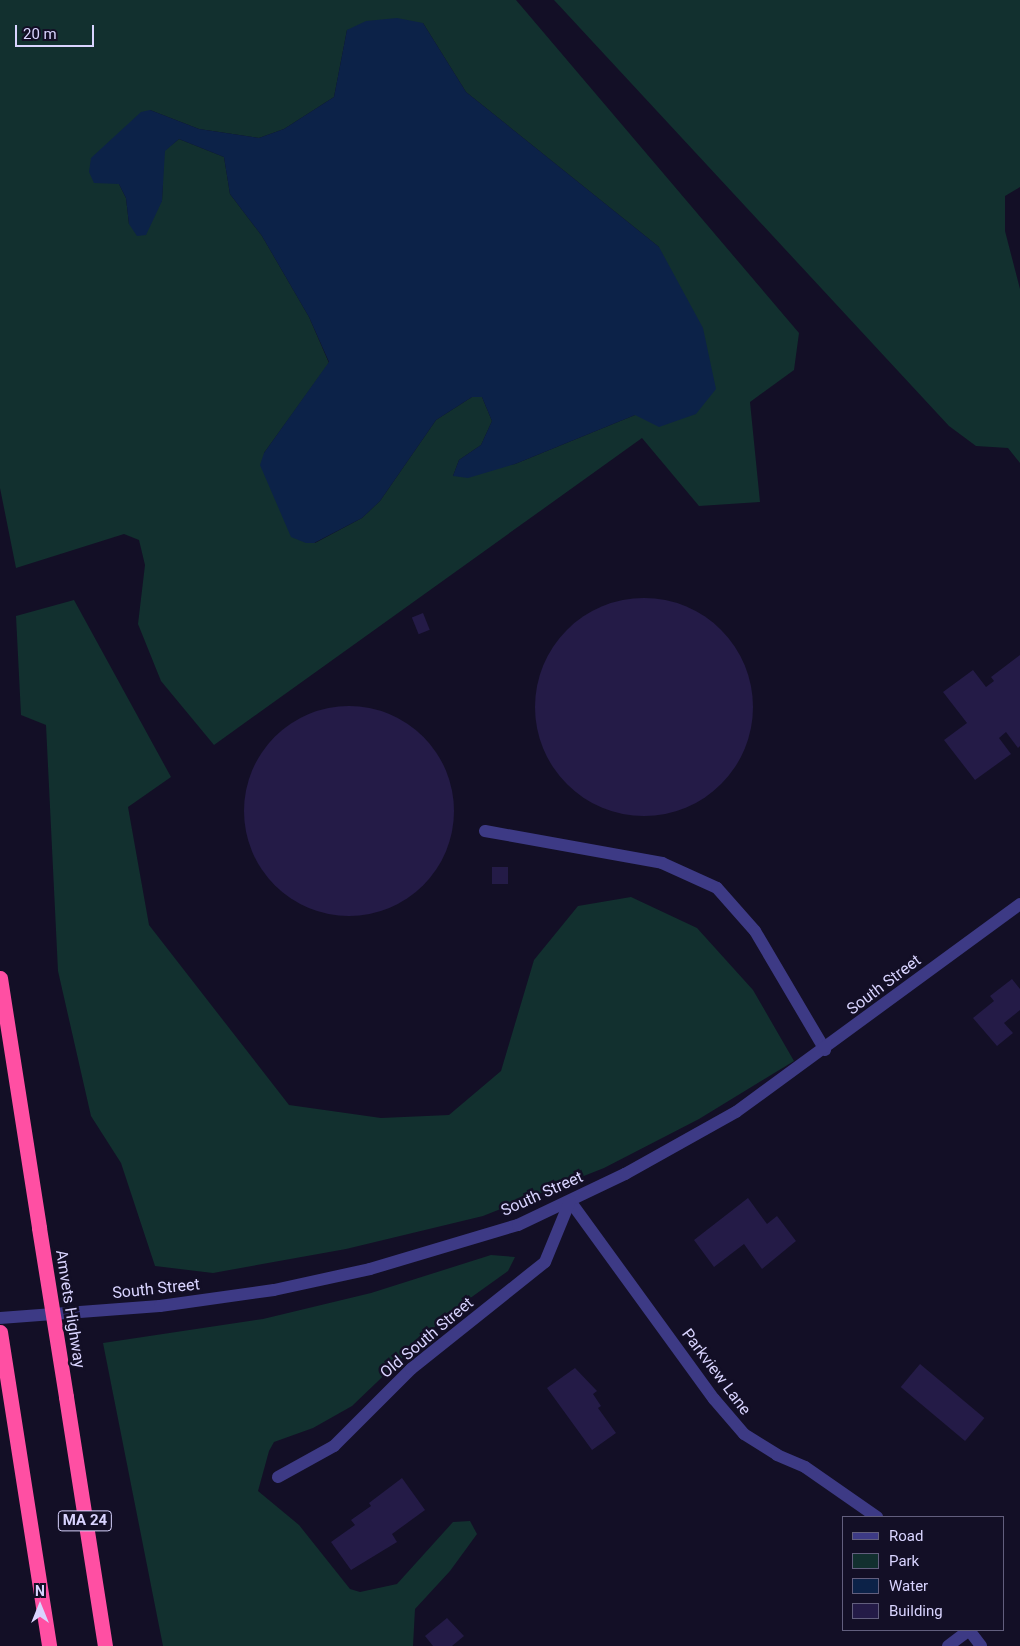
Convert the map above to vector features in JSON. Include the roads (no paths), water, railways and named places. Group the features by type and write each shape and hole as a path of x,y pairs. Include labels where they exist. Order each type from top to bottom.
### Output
{"highway":[{"name":"Amvets Highway","path":"0,978 104,1646"},
{"path":"0,1332 49,1646"}],"street":[{"path":"485,831 662,863 717,888 755,931 825,1050"},
{"name":"South Street","path":"0,1318 160,1306 322,1281 467,1242 518,1225 570,1201 736,1112 825,1050 1020,904"},
{"name":"Old South Street","path":"278,1477 334,1446 411,1369 545,1262 570,1201"},
{"name":"Parkview Lane","path":"570,1201 714,1399 744,1434 777,1455 813,1472 876,1516"},
{"path":"948,1646 968,1631"},
{"path":"970,1631 981,1646"}],"water":[{"path":"397,18 423,23 466,92 659,247 703,328 716,389 696,414 659,427 635,415 515,464 468,478 453,476 459,460 481,445 492,421 482,397 472,397 436,420 380,501 362,518 314,543 306,543 291,537 260,465 264,453 329,362 309,317 262,236 230,194 224,157 179,139 165,151 162,201 146,235 137,236 129,224 126,198 119,184 94,183 89,172 91,158 141,112 150,110 199,129 259,138 284,129 334,97 347,30 366,21"}]}
